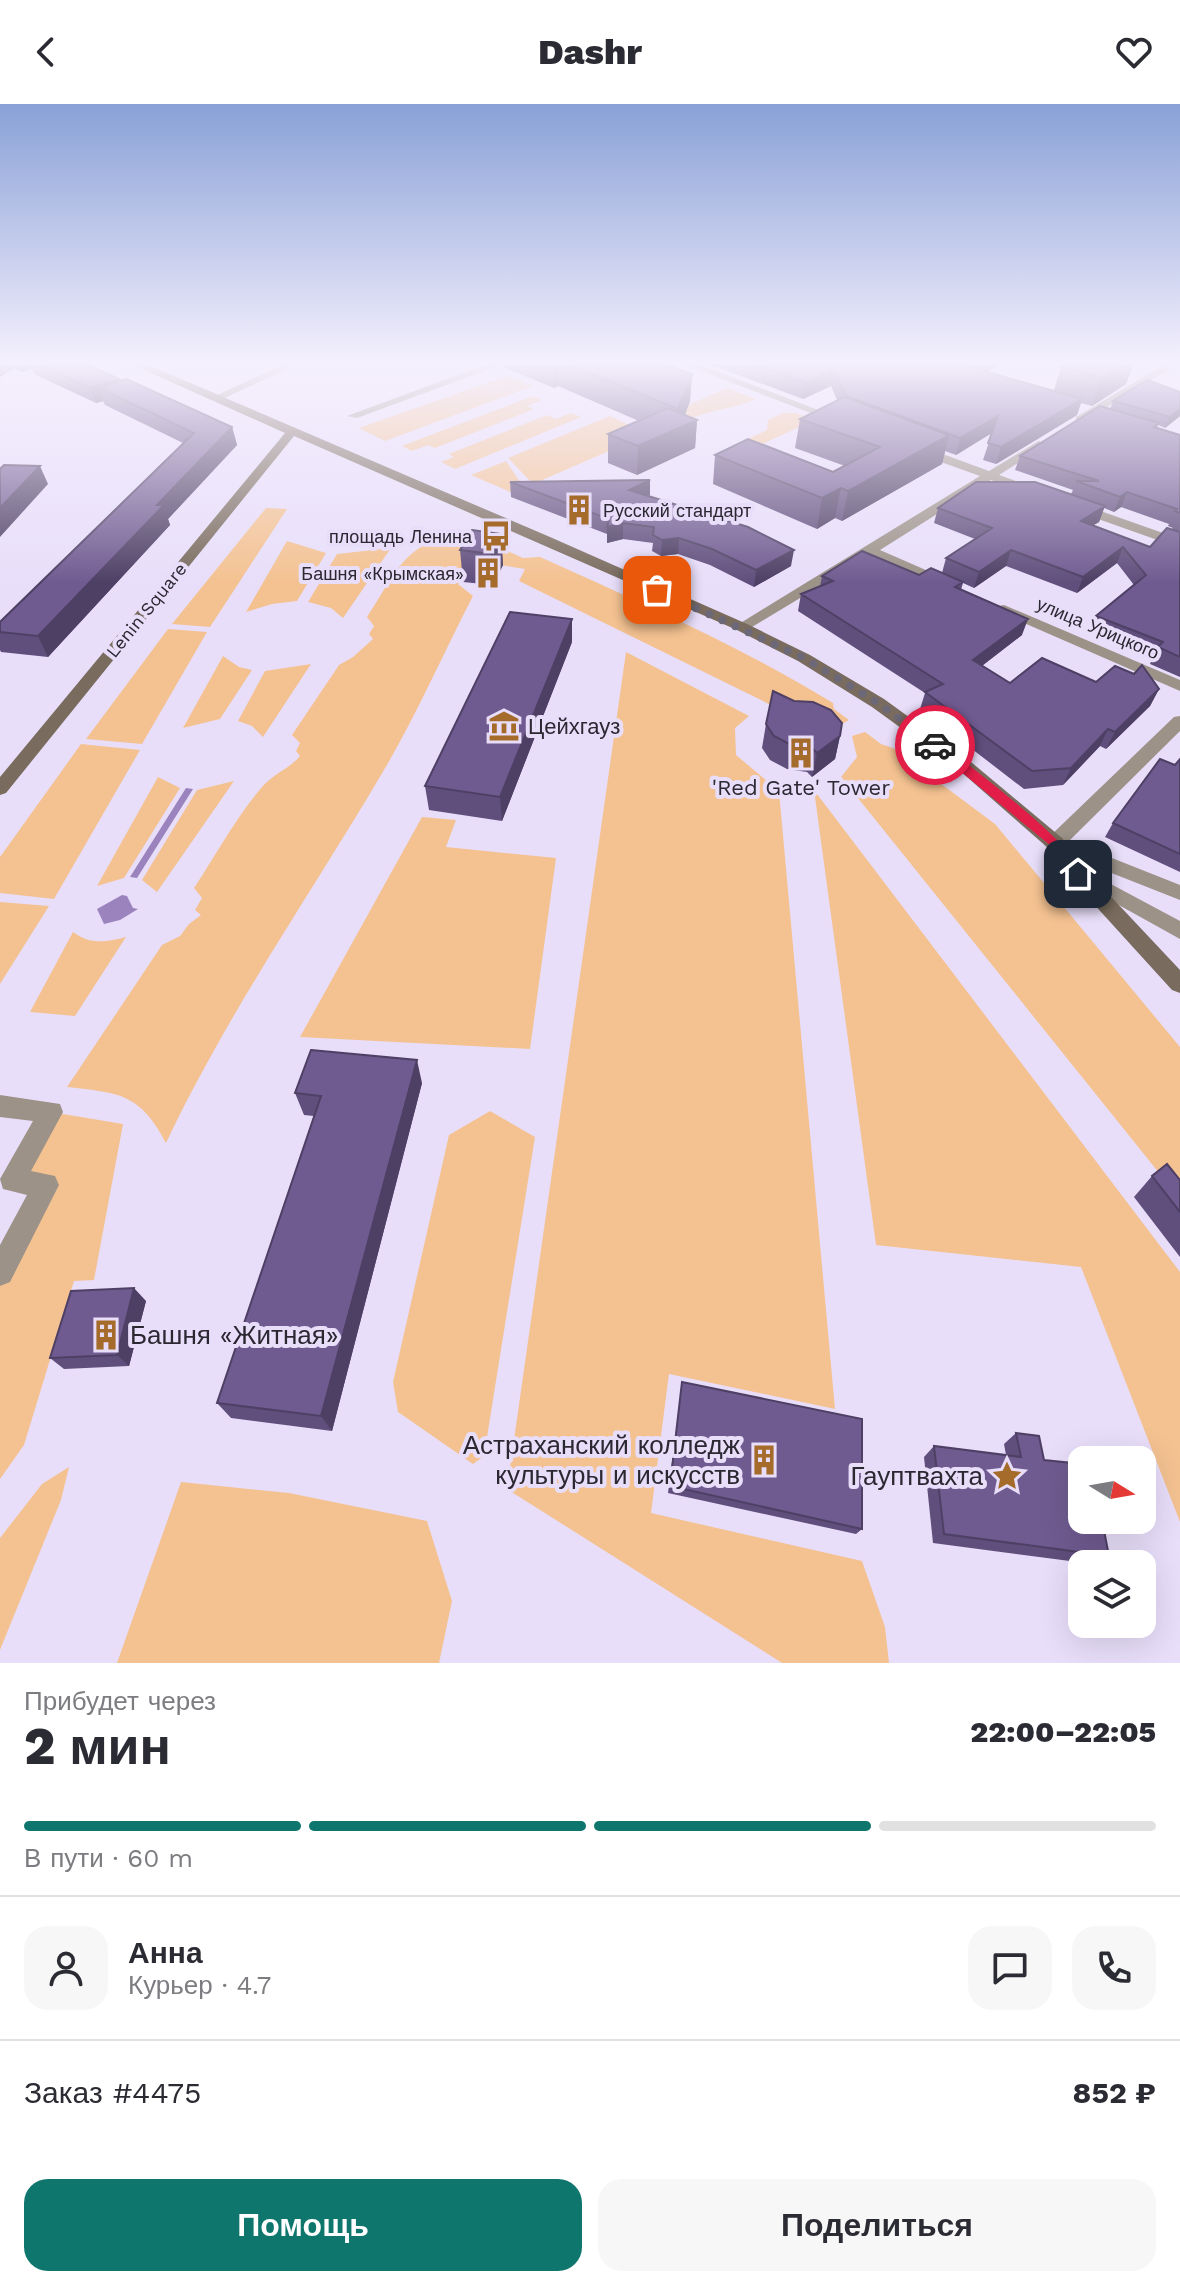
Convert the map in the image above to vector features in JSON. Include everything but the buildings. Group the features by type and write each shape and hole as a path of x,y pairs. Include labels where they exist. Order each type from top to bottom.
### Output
{"main road":[{"name":"Lenin Square","path":"0,789 288,437"},
{"path":"303,437 742,627 804,658 878,703 965,766 1055,843 1078,874 1180,984"}],"street":[{"path":"742,627 1052,437"},
{"path":"904,444 1046,496"},
{"path":"1061,501 1180,544"},
{"path":"869,551 961,591"},
{"name":"улица Урицкого","path":"990,603 1180,686"},
{"path":"1180,721 1055,843 1180,893"},
{"path":"1078,874 1180,931"},
{"path":"0,1106 51,1112 12,1181 46,1185 0,1272"}],"shaded area":[{"path":"377,437 396,437 385,441"},
{"path":"426,437 464,437 435,448 428,445 412,451 402,446"},
{"path":"492,437 533,437 455,469 441,462 454,457 449,454"},
{"path":"560,437 642,437 533,484 508,458"},
{"path":"753,437 778,437 756,447 742,442"},
{"path":"506,461 527,492 515,494 471,475"},
{"path":"266,508 287,509 210,627 172,624"},
{"path":"466,533 479,535 473,559 458,584 473,596 419,706 356,816 243,1000 166,1143 147,1114 126,1098 67,1087 162,945 180,936 201,915 195,910 202,898 194,888 253,799 266,783 300,756 296,751 300,743 292,735 339,665 373,639 369,634 374,626 367,617 396,571 416,550 445,537"},
{"path":"287,541 326,553 297,601 246,612"},
{"path":"492,544 523,558 540,557 689,626 798,682 833,703 834,709 849,720 839,726 779,709 519,581 525,569 475,561"},
{"path":"391,548 343,618 331,608 308,602 337,554"},
{"path":"168,629 207,632 142,744 86,739"},
{"path":"626,652 749,716 735,728 736,755 779,791 835,1409 669,1374 651,1513 862,1561 885,1627 889,1663 782,1663 507,1489"},
{"path":"223,656 239,667 252,670 220,719 183,728"},
{"path":"311,664 263,737 252,726 238,721 265,671"},
{"path":"865,732 881,744 893,748 995,824 1180,1047 1180,1199 841,777 857,757 852,736"},
{"path":"81,744 140,750 54,899 0,893 0,857"},
{"path":"158,777 180,788 124,878 97,886"},
{"path":"234,781 157,892 142,880 197,790"},
{"path":"186,788 193,789 137,878 130,877"},
{"path":"814,790 1180,1272 1180,1522 1156,1460 1156,1446 1150,1446 1081,1267 876,1245"},
{"path":"422,817 456,820 446,847 556,858 530,1049 300,1037"},
{"path":"122,895 127,896 133,908 138,909 120,920 104,924 97,909"},
{"path":"0,902 49,906 0,984"},
{"path":"73,932 99,941 126,937 75,1016 30,1012"},
{"path":"490,1111 535,1137 484,1456 473,1464 398,1412 393,1382 449,1135"},
{"path":"51,1112 123,1124 94,1280 74,1281 24,1445 0,1479 0,1272 46,1186 12,1181"},
{"path":"69,1467 61,1500 0,1650 0,1538 42,1484"},
{"path":"181,1482 289,1493 427,1521 452,1601 439,1663 117,1663"}],"way so far":[{"path":"657,590 804,658 878,703 935,745"}],"place":[{"name":"Русский стандарт","path":"579,510"},
{"name":"площадь Ленина","path":"496,536"},
{"name":"Башня «Крымская»","path":"488,573"},
{"name":"Цейхгауз","path":"504,726"},
{"name":"'Red Gate' Tower","path":"801,753"},
{"name":"Башня «Житная»","path":"106,1335"},
{"name":"Астраханский колледж культуры и искусств","path":"764,1460"},
{"name":"Гауптвахта","path":"1007,1476"}],"route":[{"path":"935,745 965,766 1055,843 1078,874"}]}
